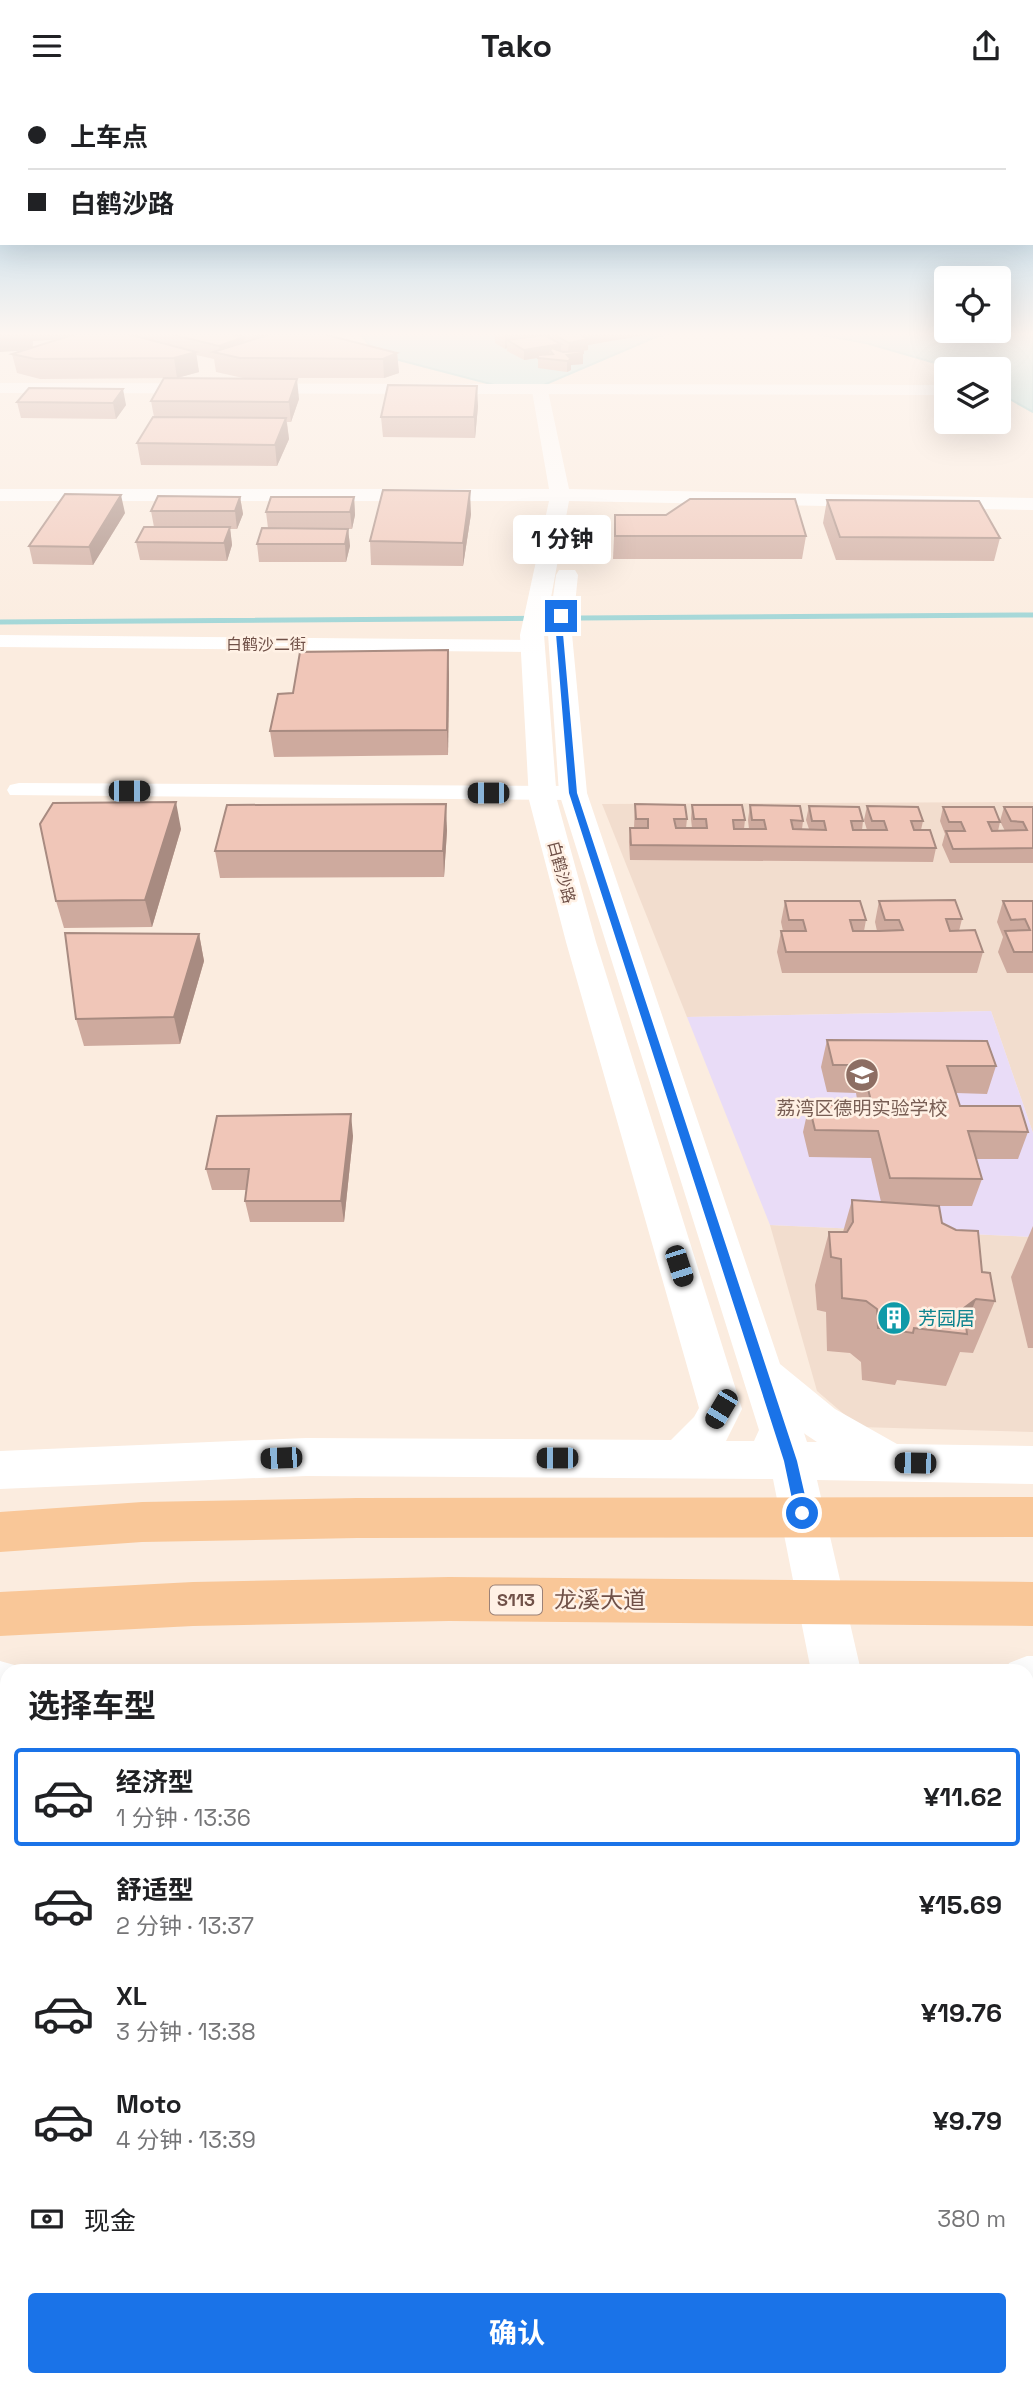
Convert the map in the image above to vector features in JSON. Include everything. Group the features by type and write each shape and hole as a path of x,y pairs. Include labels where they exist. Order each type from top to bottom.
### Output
{"main road":[{"path":"0,1532 142,1523 357,1518 1033,1517"},
{"name":"龙溪大道","path":"0,1614 193,1604 449,1599 1033,1604"}],"street":[{"name":"白鹤沙路","path":"550,441 559,491 537,598 558,793 581,942 703,1340 721,1409 709,1430 680,1459"},
{"path":"0,486 559,491"},
{"path":"0,495 1033,487"},
{"path":"580,491 1033,504"},
{"name":"白鹤沙路","path":"541,638 562,598 570,560"},
{"name":"白鹤沙二街","path":"0,641 541,638"},
{"path":"19,790 558,793"},
{"name":"白鹤沙路","path":"558,793 791,1461 834,1664"},
{"path":"703,1340 791,1461"},
{"path":"762,1374 792,1403 816,1421 892,1463"},
{"path":"0,1471 306,1457 680,1459 1033,1465"}],"shaded area":[{"path":"1033,802 1033,1133 991,1011 687,1017 602,804"},
{"name":"荔湾区德明实验学校","path":"991,1011 1033,1133 1033,1237 770,1225 687,1017"},
{"name":"芳园居","path":"770,1225 1033,1237 1033,1432 859,1427 817,1391"}],"building":[{"path":"138,441 277,441 275,445 137,443"},
{"path":"383,490 470,491 463,543 370,541"},
{"path":"65,494 121,495 89,547 29,546"},
{"path":"158,496 240,497 235,511 151,511"},
{"path":"271,497 354,497 350,512 266,512"},
{"path":"690,499 795,499 806,536 615,536 615,515 666,515"},
{"path":"827,500 979,501 1000,538 840,537"},
{"path":"144,527 230,527 224,543 136,542"},
{"path":"262,528 348,529 345,544 257,544"},
{"path":"448,650 447,730 270,731 278,694 293,693 300,652"},
{"path":"176,802 145,900 56,901 40,824 53,803"},
{"path":"446,804 443,851 215,851 227,805"},
{"path":"635,804 685,805 687,819 674,819 676,828 707,828 706,819 694,819 692,805 742,805 745,820 733,820 734,829 766,829 764,820 752,820 750,805 800,806 803,821 791,820 793,829 826,830 824,821 812,821 809,806 859,807 863,821 851,821 853,830 887,830 884,821 872,821 867,806 918,807 923,821 911,821 914,830 930,830 936,848 631,845 630,828 648,828 648,819 636,819"},
{"path":"943,807 994,807 1000,822 988,822 992,831 1027,830 1023,822 1011,821 1004,807 1033,807 1033,848 953,849 946,831 965,831 961,822 949,822"},
{"path":"955,900 962,919 946,919 950,931 975,930 983,952 786,952 781,931 806,931 803,920 789,920 785,901 860,901 866,920 850,920 853,931 879,931 903,930 899,920 885,920 879,901"},
{"path":"1003,901 1033,901 1033,952 1014,952 1005,931 1030,930 1025,919 1011,920"},
{"path":"65,933 199,934 174,1017 76,1019"},
{"path":"827,1040 987,1041 996,1066 947,1066 960,1106 1020,1106 1028,1132 968,1131 982,1179 890,1178 878,1131 815,1130 809,1105 872,1105 862,1065 833,1065"},
{"path":"351,1114 341,1201 245,1201 249,1169 206,1169 217,1116"},
{"path":"852,1200 939,1206 942,1223 956,1230 978,1231 982,1272 990,1273 995,1301 976,1299 964,1308 967,1334 914,1328 913,1333 878,1328 877,1309 866,1301 842,1298 841,1259 831,1257 829,1232 847,1232 853,1222"}],"waterway":[{"path":"0,622 1033,615"}],"place":[{"name":"荔湾区德明实验学校","path":"862,1075"},
{"name":"芳园居","path":"894,1318"}],"route":[{"path":"561,616 560,634 573,793 791,1461 802,1513"}]}
